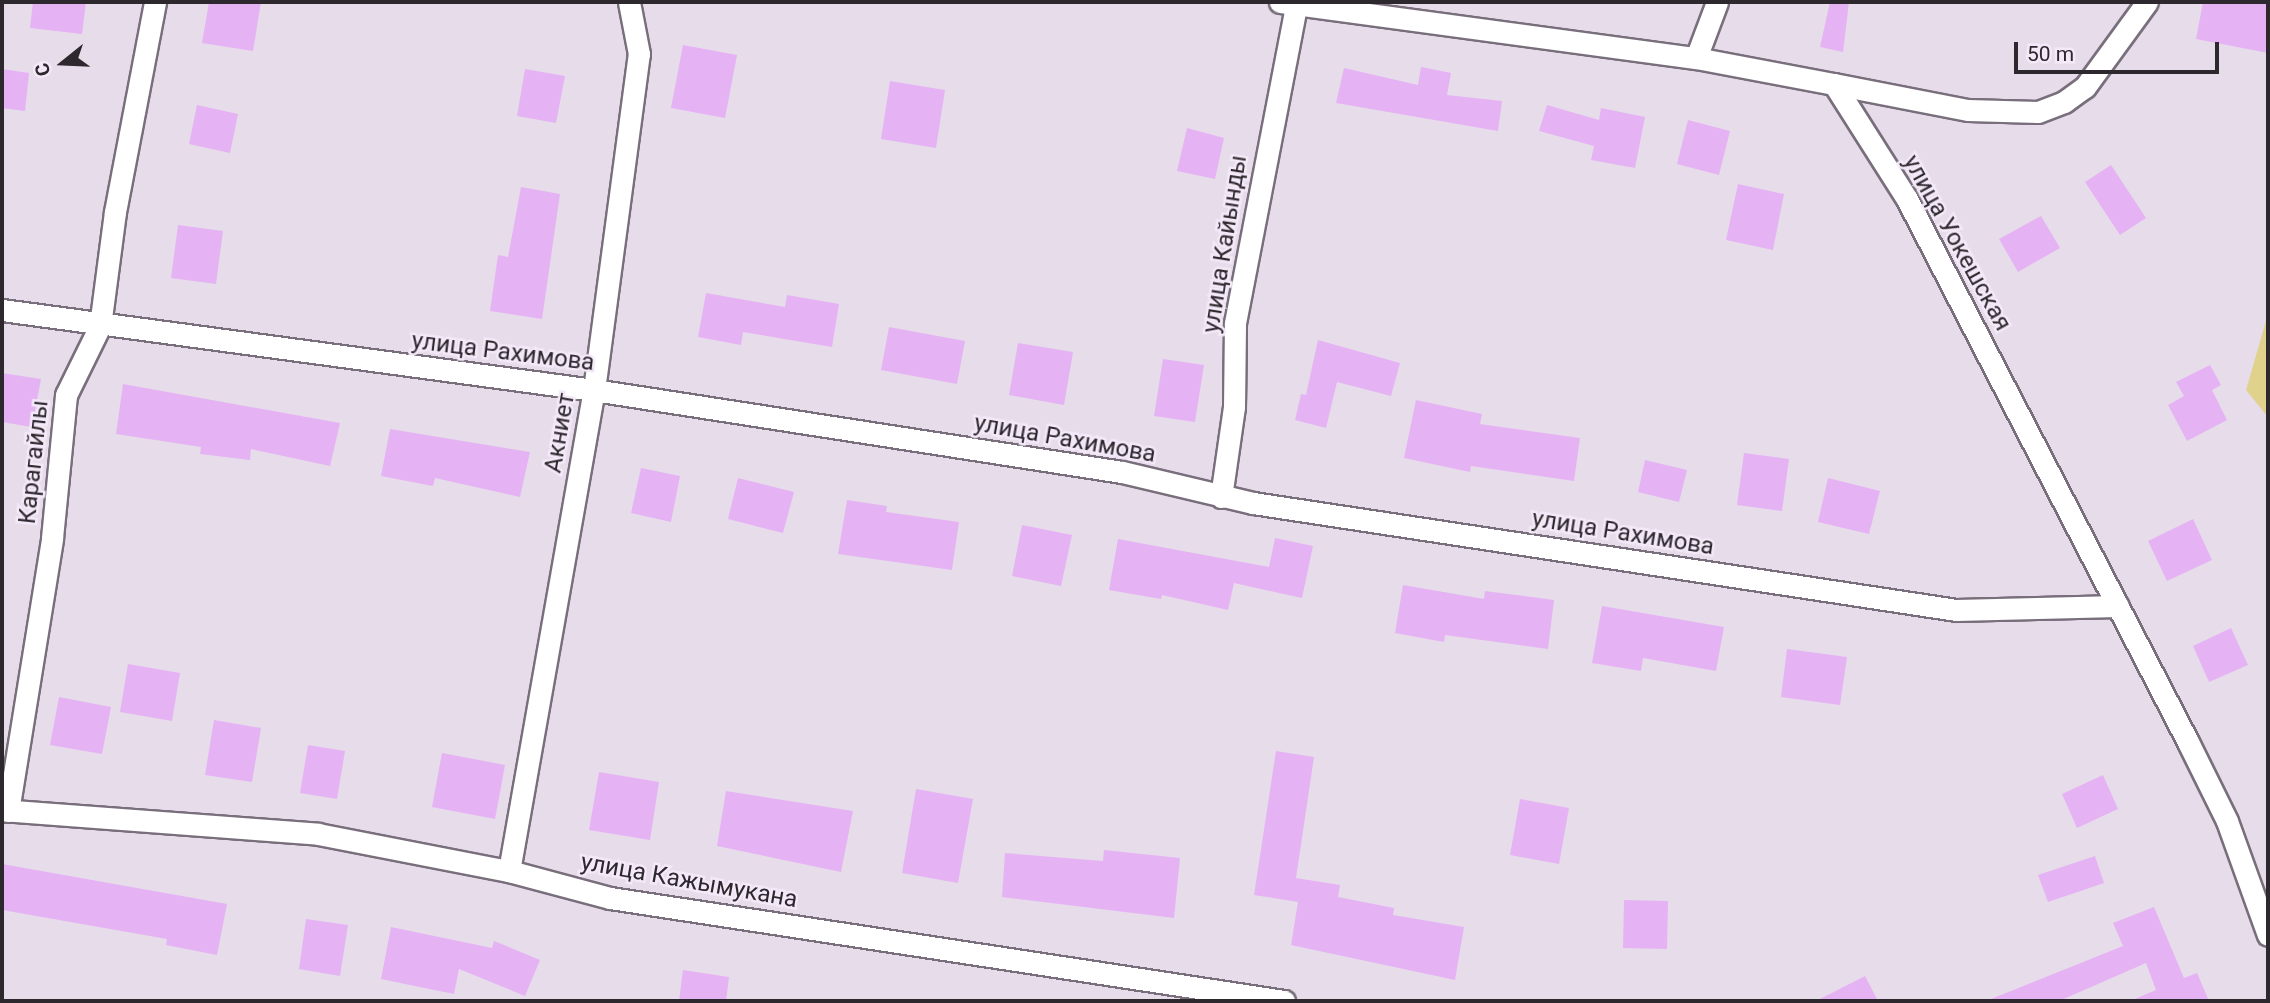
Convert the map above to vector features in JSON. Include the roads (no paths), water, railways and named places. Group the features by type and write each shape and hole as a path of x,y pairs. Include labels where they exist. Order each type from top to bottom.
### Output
{"street":[{"name":"Карагайлы","path":"5,810 52,537 66,395 100,326 115,212 155,2"},
{"name":"Акниет","path":"509,871 594,390 639,54 629,2"},
{"path":"1696,58 1717,2"},
{"path":"1291,3 1696,58 1968,110 2038,112 2064,102 2085,87 2147,2"},
{"name":"улица Кайынды","path":"1221,497 1234,407 1235,323 1291,3"},
{"name":"улица Уокешская","path":"1834,85 1907,199 2118,606 2227,821 2268,935"},
{"name":"улица Рахимова","path":"2,310 100,326 594,390 1122,472 1221,497 1956,610 2118,606"},
{"name":"улица Кажымукана","path":"5,810 318,834 509,871 610,898 1284,1001"}]}
